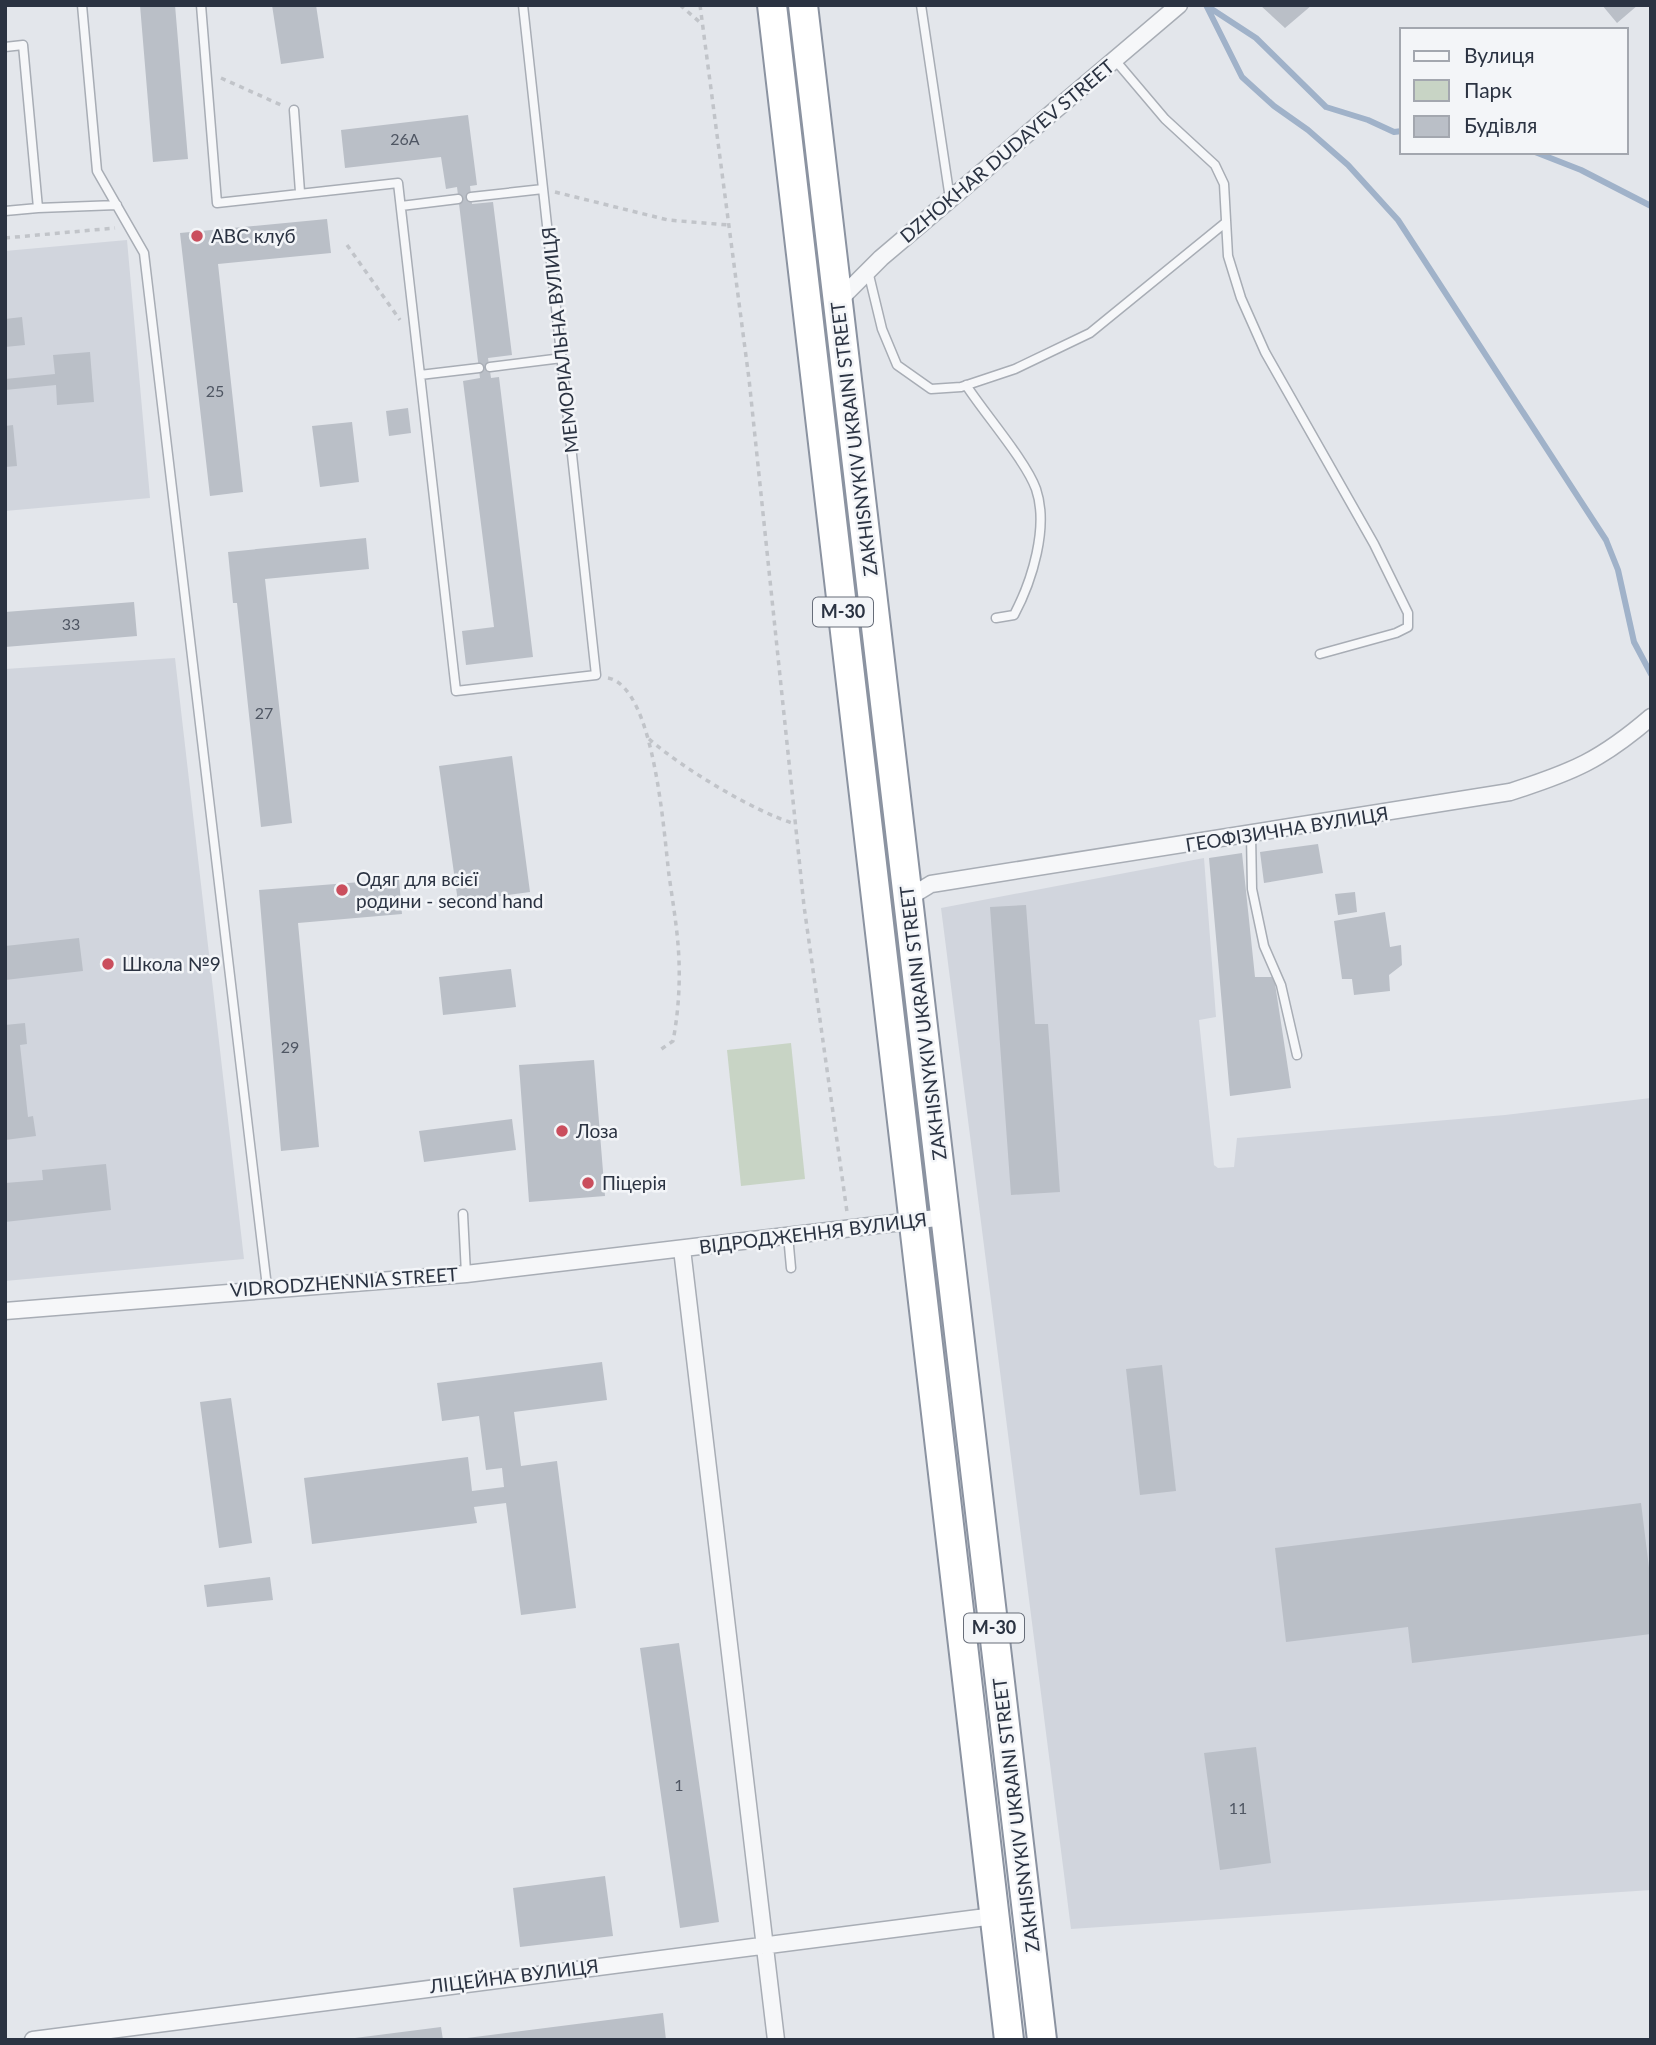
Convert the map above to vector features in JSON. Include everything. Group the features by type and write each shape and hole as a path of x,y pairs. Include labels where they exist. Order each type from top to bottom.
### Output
{"highway":[{"name":"ZAKHISNYKIV UKRAINI STREET","path":"772,5 1009,2040"},
{"name":"ZAKHISNYKIV UKRAINI STREET","path":"803,5 1042,2040"}],"street":[{"name":"DZHOKHAR DUDAYEV STREET","path":"838,301 950,199 1179,5"},
{"name":"ГЕОФІЗИЧНА ВУЛИЦЯ","path":"908,898 931,884 1510,792 1579,768 1613,749 1651,717"},
{"name":"ВІДРОДЖЕННЯ ВУЛИЦЯ","path":"681,1249 946,1217"},
{"name":"VIDRODZHENNIA STREET","path":"5,1311 267,1287 466,1274 681,1249"},
{"path":"681,1249 776,2040"},
{"name":"ЛІЦЕЙНА ВУЛИЦЯ","path":"33,2040 995,1916"}],"lane":[{"path":"82,5 97,171 144,253 148,280 267,1287"},
{"path":"201,5 217,203 398,183 456,691 596,676"},
{"name":"МЕМОРІАЛЬНА ВУЛИЦЯ","path":"523,5 596,676"},
{"path":"921,5 950,199"},
{"path":"5,47 23,45 38,208"},
{"path":"1115,60 1166,119 1215,165 1224,184 1228,256 1237,287 1265,352 1367,533 1408,613 1408,627 1396,634 1320,654"},
{"path":"294,110 300,192"},
{"path":"471,197 543,189"},
{"path":"401,206 458,199"},
{"path":"5,211 117,205"},
{"path":"868,271 882,329 897,365 932,389 966,385 1014,369 1090,333 1225,223"},
{"path":"490,366 562,358"},
{"path":"420,374 479,368"},
{"path":"966,385 1036,488 1041,515 1026,593 1014,615 996,618"},
{"path":"1251,834 1252,889 1264,946 1281,985 1297,1055"},
{"path":"463,1214 466,1274"},
{"path":"788,1235 791,1268"}],"path":[{"path":"680,5 702,23"},
{"path":"700,5 749,379 795,824 849,1228"},
{"path":"206,71 294,110"},
{"path":"543,189 668,220 728,225"},
{"path":"5,238 129,227"},
{"path":"346,245 417,344"},
{"path":"596,676 615,679 627,688 648,738 663,812 679,959 677,1022 673,1041 660,1050"},
{"path":"648,738 665,753 731,793 795,824"}],"shaded area":[{"path":"127,240 150,498 5,511 5,251"},
{"name":"Школа №9","path":"175,658 244,1259 5,1281 5,669"},
{"path":"1204,858 1216,1017 1199,1020 1214,1165 1218,1168 1234,1167 1237,1138 1505,1115 1651,1098 1651,1890 1071,1929 941,908"}],"green space":[{"path":"791,1043 805,1179 741,1186 727,1050"}],"building":[{"path":"140,5 175,5 188,159 153,162"},
{"path":"272,5 316,5 324,58 281,64"},
{"path":"1260,5 1312,5 1285,28"},
{"path":"1602,5 1638,5 1617,23"},
{"path":"468,115 477,185 470,186 472,204 493,202 512,355 488,358 491,378 499,377 533,657 466,665 462,631 494,627 463,381 480,378 457,187 446,189 441,157 345,168 341,130"},
{"path":"327,219 331,253 218,264 243,492 210,496 180,233"},
{"path":"22,317 25,345 5,347 5,319"},
{"path":"90,352 94,402 57,405 56,385 5,390 5,379 55,374 53,355"},
{"path":"408,408 411,433 389,436 386,411"},
{"path":"352,422 359,482 320,487 312,426"},
{"path":"13,425 17,466 5,467 5,426"},
{"path":"366,538 369,569 265,579 292,823 261,827 237,603 233,603 228,552"},
{"path":"134,602 137,636 5,647 5,612"},
{"path":"512,756 530,892 458,902 439,766"},
{"path":"1318,844 1323,873 1264,883 1260,852"},
{"path":"1242,853 1255,977 1274,977 1291,1088 1230,1096 1209,858"},
{"path":"399,879 402,914 298,923 319,1147 281,1151 259,890"},
{"path":"1355,892 1357,912 1338,915 1335,894"},
{"path":"1026,905 1035,1024 1048,1024 1060,1192 1011,1195 990,907"},
{"path":"1385,912 1390,947 1401,945 1402,965 1389,975 1390,991 1354,995 1352,979 1342,979 1334,921"},
{"path":"79,938 83,971 5,980 5,946"},
{"path":"511,969 516,1007 443,1015 439,977"},
{"path":"25,1023 27,1044 20,1045 28,1117 33,1116 36,1136 5,1140 5,1025"},
{"name":"Лоза","path":"594,1060 605,1196 529,1202 519,1065"},
{"path":"512,1119 516,1150 424,1162 419,1131"},
{"path":"106,1164 111,1210 5,1222 5,1183 43,1180 42,1170"},
{"path":"602,1362 607,1400 514,1412 521,1466 557,1461 576,1608 521,1615 506,1503 474,1507 477,1523 312,1544 304,1478 468,1457 472,1491 504,1487 502,1468 486,1470 479,1416 442,1421 437,1383"},
{"path":"1162,1365 1176,1491 1140,1495 1126,1369"},
{"path":"231,1398 252,1543 219,1548 200,1402"},
{"path":"1641,1503 1651,1584 1651,1634 1412,1663 1408,1627 1286,1642 1275,1548"},
{"path":"270,1577 273,1600 207,1607 204,1585"},
{"path":"679,1643 719,1922 680,1928 640,1648"},
{"path":"1256,1747 1271,1863 1220,1870 1204,1753"},
{"path":"605,1876 613,1936 520,1947 513,1888"},
{"path":"663,2013 666,2040 467,2040 467,2038"},
{"path":"441,2027 443,2040 355,2040 355,2038"}],"waterway":[{"path":"1206,5 1242,77 1348,165 1398,220 1606,540 1618,570 1634,642 1651,674"},
{"path":"1207,6 1256,38 1326,107 1368,120 1394,132 1400,131"},
{"path":"1540,154 1581,170 1651,206"}],"place":[{"name":"ABC клуб","path":"197,236"},
{"name":"Одяг для всієї родини - second hand","path":"342,890"},
{"name":"Школа №9","path":"108,964"},
{"name":"Лоза","path":"562,1131"},
{"name":"Піцерія","path":"588,1183"}]}
